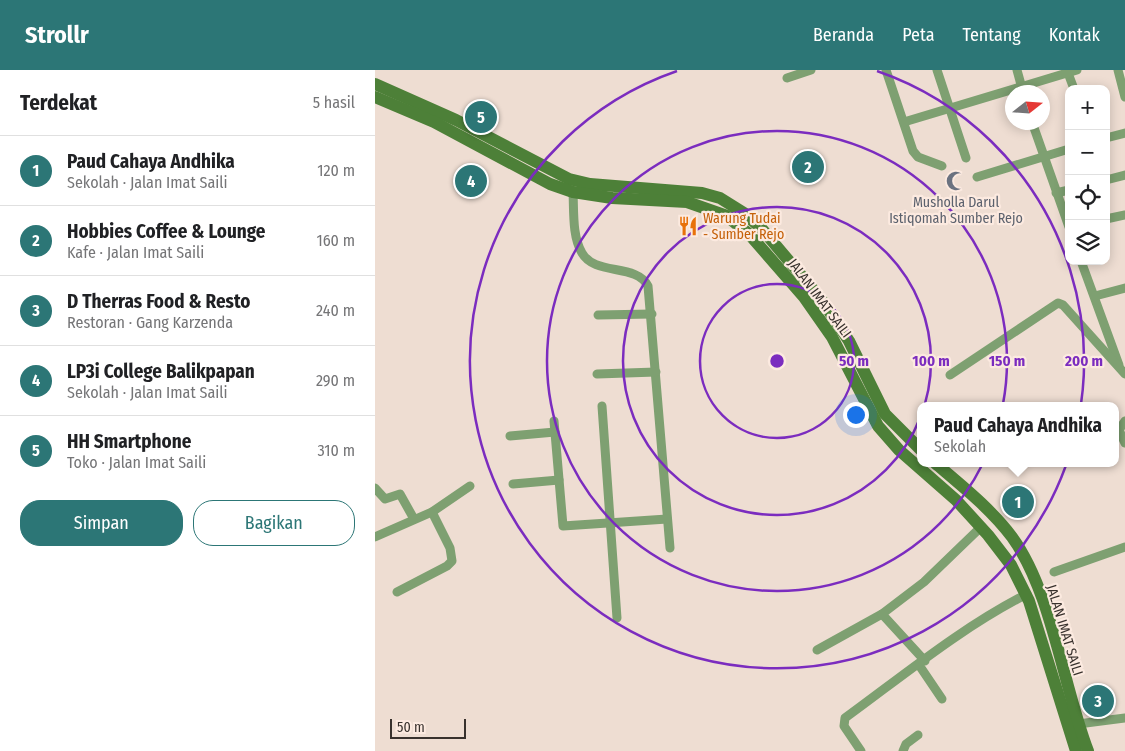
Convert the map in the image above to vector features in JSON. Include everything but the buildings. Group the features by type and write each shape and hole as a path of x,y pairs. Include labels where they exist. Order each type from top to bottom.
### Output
{"main road":[{"name":"JALAN IMAT SAILI","path":"375,84 449,116 569,179 589,184 702,192 733,205 762,229 839,324 859,375 870,413 887,438 917,465"},
{"name":"JALAN IMAT SAILI","path":"375,97 434,122 550,184 573,192 611,198 687,202 727,216 750,235 804,297 885,414 917,446"},
{"name":"JALAN IMAT SAILI","path":"919,467 956,500 981,527 1011,565 1027,594 1075,751"},
{"name":"JALAN IMAT SAILI","path":"940,467 986,508 1012,537 1021,553 1039,594 1055,639 1078,724 1088,751"}],"street":[{"path":"787,78 811,70"},
{"path":"886,70 915,154 942,166"},
{"path":"937,70 966,158"},
{"path":"1017,70 1021,85"},
{"path":"1118,70 1125,98"},
{"path":"1033,85 1073,71 1074,85"},
{"path":"904,122 1005,94"},
{"path":"1035,130 1067,220"},
{"path":"1110,137 1125,133"},
{"path":"977,177 1065,150"},
{"path":"1110,179 1125,175"},
{"path":"1057,193 1065,191"},
{"path":"573,192 577,240 583,255 592,262 640,276 645,280 651,296 670,548"},
{"path":"1110,219 1125,215"},
{"path":"1083,265 1122,371"},
{"path":"1095,296 1125,288"},
{"path":"950,375 1058,303 1063,305 1122,371"},
{"path":"598,314 652,314"},
{"path":"1115,351 1125,348"},
{"path":"597,374 656,372"},
{"path":"602,406 617,618"},
{"path":"554,421 563,526 667,519"},
{"path":"1125,421 1119,430 1125,443"},
{"path":"510,436 555,432"},
{"path":"513,484 559,480"},
{"path":"375,537 432,512 470,486"},
{"path":"375,488 385,499 400,494 414,519"},
{"path":"397,592 447,566 452,561 452,553 432,512"},
{"path":"817,650 881,614 923,582 981,527"},
{"path":"1054,572 1125,547"},
{"path":"861,751 844,726 845,718 983,619 1027,594"},
{"path":"881,614 922,663 942,699"},
{"path":"1078,724 1125,718"},
{"path":"903,751 906,744 918,735"}],"place":[{"name":"HH Smartphone","path":"481,117"},
{"name":"Hobbies Coffee & Lounge","path":"808,167"},
{"name":"LP3i College Balikpapan","path":"471,181"},
{"name":"Musholla Darul Istiqomah Sumber Rejo","path":"956,181"},
{"name":"Warung Tudai - Sumber Rejo","path":"688,226"},
{"name":"Paud Cahaya Andhika","path":"1018,502"},
{"name":"D Therras Food & Resto","path":"1098,701"}]}
